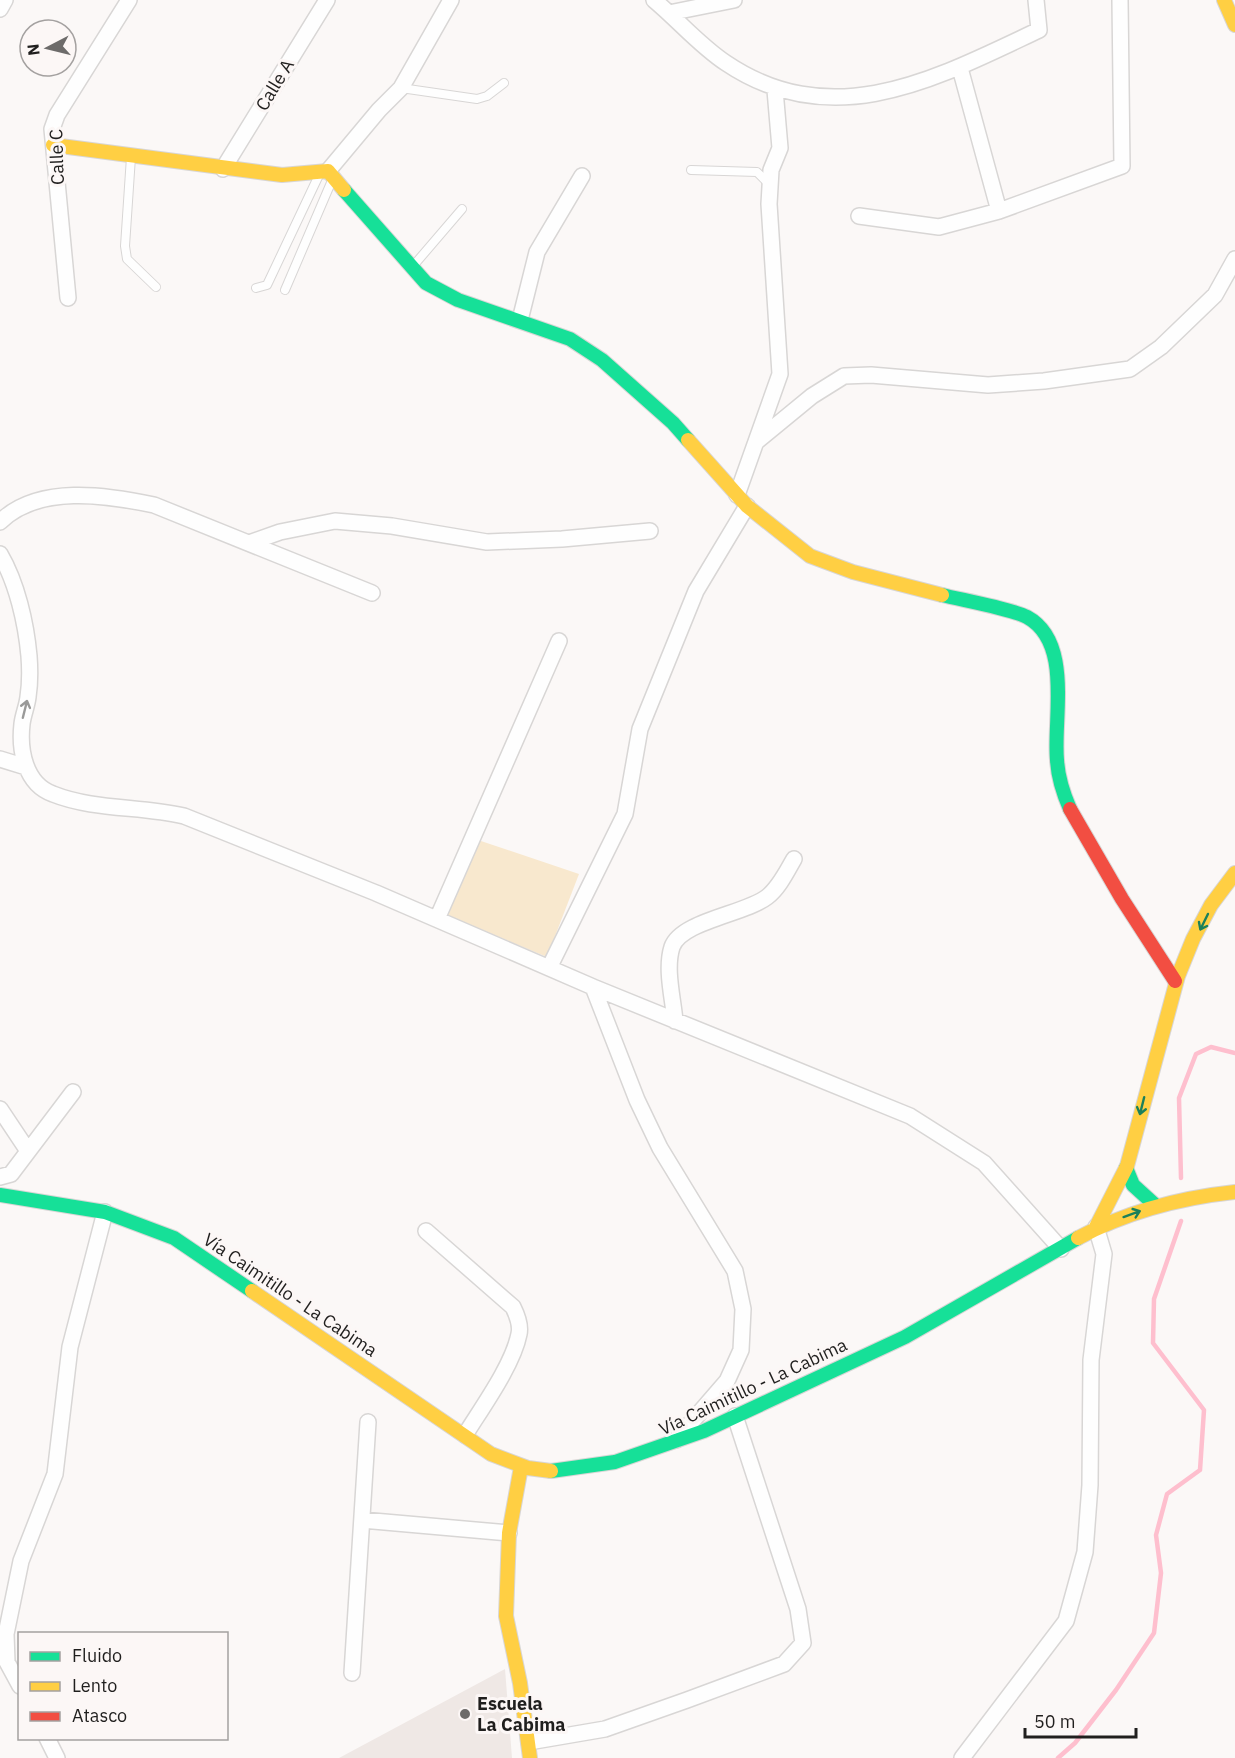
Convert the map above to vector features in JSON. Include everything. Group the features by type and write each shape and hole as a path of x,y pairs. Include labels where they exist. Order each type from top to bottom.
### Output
{"street":[{"path":"0,9 5,0"},
{"name":"Calle C","path":"68,298 52,129 57,115 129,0"},
{"name":"Calle A","path":"224,169 327,0"},
{"path":"53,145 282,175 328,173 379,110 401,88 451,0"},
{"path":"654,0 725,62 775,90 822,98 864,95 919,84 960,68 1039,30 1036,0"},
{"path":"669,13 734,0"},
{"path":"859,216 939,227 999,212 1122,166 1120,0"},
{"path":"1224,0 1235,25"},
{"path":"960,68 999,212"},
{"path":"549,968 625,814 640,729 696,591 742,501 756,442 780,374 770,186 771,170 780,148 775,90"},
{"path":"328,173 426,283 458,300 570,339 602,360 673,423 742,501 810,555 853,572 1027,617 1041,626 1055,653 1059,778 1067,802 1143,936 1174,981"},
{"path":"520,320 537,252 582,176"},
{"path":"756,442 812,396 844,376 871,375 988,385 1044,381 1130,369 1161,347 1215,296 1235,259"},
{"path":"0,522 18,508 48,498 117,497 154,506 372,593"},
{"path":"249,543 280,532 334,521 392,526 487,542 562,539 650,531"},
{"path":"0,554 22,615 29,656 28,696 22,724 26,767 36,784 50,793 100,805 152,808 184,816 437,919 593,987 918,1121 984,1163 1061,1249"},
{"path":"437,919 559,641"},
{"path":"0,759 26,767"},
{"path":"675,1021 669,964 672,946 679,935 750,907 768,896 794,860"},
{"path":"962,1758 1066,1621 1085,1552 1090,1485 1091,1360 1104,1254 1096,1227 1126,1168 1174,981 1218,893 1235,873"},
{"path":"593,987 638,1100 660,1148 735,1272 743,1309 741,1350 727,1381 670,1447"},
{"path":"0,1177 11,1174 74,1092"},
{"path":"0,1109 28,1151"},
{"path":"1126,1168 1133,1185 1161,1203"},
{"name":"Vía Caimitillo - La Cabima","path":"0,1195 105,1212 174,1238 491,1454 521,1467 550,1472 594,1466 670,1447 911,1334 1096,1227 1161,1203 1211,1193 1235,1192"},
{"path":"18,1683 3,1663 6,1634 21,1561 56,1474 70,1347 105,1212"},
{"path":"426,1231 513,1307 518,1317 519,1334 496,1386 465,1435"},
{"path":"529,1742 605,1729 687,1700 784,1664 803,1643 798,1609 735,1416"},
{"path":"352,1673 368,1422"},
{"path":"521,1467 509,1533 506,1616 530,1758"},
{"path":"362,1520 509,1533"},
{"path":"48,1740 57,1758"}],"lane":[{"path":"401,88 477,99 487,96 504,84"},
{"path":"131,154 125,246 127,259 156,287"},
{"path":"691,170 757,172 770,186"},
{"path":"256,288 267,285 328,173"},
{"path":"285,290 328,173"},
{"path":"411,268 462,209"}],"shaded area":[{"path":"475,839 579,874 547,957 444,914"},
{"name":"Escuela La Cabima","path":"505,1669 512,1758 339,1758"}],"waterway":[{"path":"1181,1178 1179,1098 1196,1054 1211,1047 1235,1053"},
{"path":"1058,1758 1075,1743 1116,1690 1154,1633 1161,1573 1156,1535 1167,1494 1200,1470 1204,1410 1153,1343 1154,1299 1181,1221"}],"traffic: fast":[{"path":"344,190 426,283 458,300 570,339 602,360 673,423 688,440"},
{"path":"942,595 1027,617 1041,629 1051,644 1058,682 1056,743 1058,767 1061,785 1070,809"},
{"path":"1126,1168 1133,1185 1155,1205"},
{"path":"0,1195 105,1212 174,1238 252,1291"},
{"path":"551,1471 615,1462 704,1431 905,1337 1078,1238"}],"traffic: slow":[{"path":"1224,0 1235,25"},
{"path":"53,145 282,175 328,171 344,190"},
{"path":"688,440 747,506 810,556 853,572 942,595"},
{"path":"1096,1227 1127,1166 1178,976 1193,939 1211,905 1235,873"},
{"path":"1078,1238 1116,1220 1154,1207 1235,1192"},
{"path":"252,1291 491,1454 528,1468 551,1471"},
{"path":"521,1467 509,1533 506,1616 520,1683 530,1758"}],"traffic: jam":[{"path":"1070,809 1122,899 1175,981"}],"place":[{"name":"Escuela La Cabima","path":"465,1714"}]}
